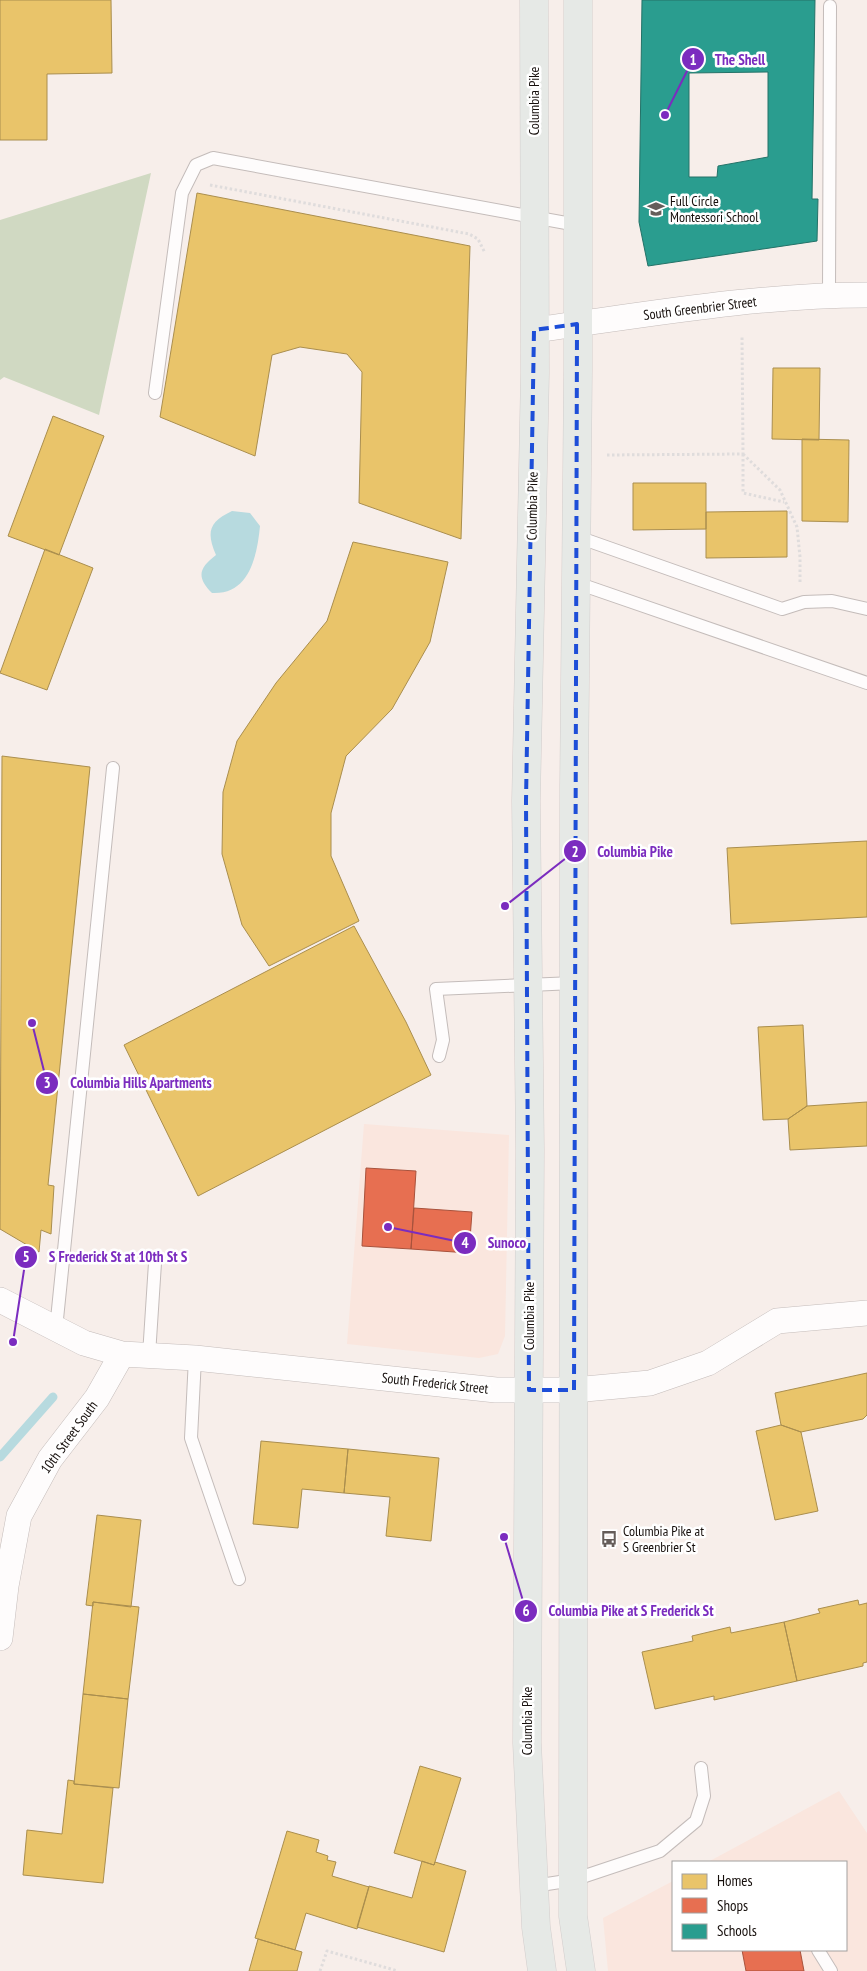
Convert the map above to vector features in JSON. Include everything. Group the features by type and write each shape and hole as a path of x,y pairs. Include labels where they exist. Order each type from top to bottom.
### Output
{"main road":[{"name":"Columbia Pike","path":"534,0 534,330 526,801 529,1390 527,1743 536,1927 542,1971"},
{"path":"578,0 576,536 574,582 573,1880 574,1916 581,1971"}],"street":[{"name":"South Greenbrier Street","path":"534,330 752,301 829,295 867,295"},
{"name":"South Frederick Street","path":"0,1300 84,1343 122,1354 195,1358 496,1390 574,1390 650,1383 708,1363 777,1320 867,1313"},
{"name":"10th Street South","path":"0,1638 6,1586 19,1516 50,1459 97,1398 122,1354"}],"lane":[{"path":"829,295 830,6"},
{"path":"155,393 182,193 196,166 213,158 577,225"},
{"path":"576,536 782,609 804,602 832,601 867,609"},
{"path":"574,582 867,683"},
{"path":"56,1328 113,768"},
{"path":"439,1056 443,1040 436,989 574,984"},
{"path":"149,1355 155,1263"},
{"path":"195,1358 191,1438 238,1578"},
{"path":"534,1886 573,1880 660,1852 696,1821 704,1796 701,1768"},
{"path":"819,1951 831,1971"}],"path":[{"path":"188,181 469,234 478,239 485,253"},
{"path":"742,335 743,493 784,502"},
{"path":"607,455 743,454 767,475 780,490 797,527 800,583 804,602"},
{"path":"320,1971 326,1951 398,1971"}],"highlighted area":[{"path":"577,324 574,1390 529,1390 526,801 534,330"}],"shaded area":[{"path":"364,1124 509,1135 505,1336 498,1354 479,1358 347,1344"},
{"path":"839,1791 867,1833 867,1971 608,1971 603,1918 672,1882 672,1951 847,1951 847,1861 710,1861"}],"green space":[{"path":"151,173 99,415 4,377 0,380 0,220"}],"water":[{"path":"232,511 250,513 260,526 256,550 249,572 243,581 235,588 225,592 212,593 203,582 202,573 206,564 216,555 211,540 212,529 218,519"}],"building: Homes":[{"path":"0,0 111,0 112,73 47,74 47,140 0,140"},
{"path":"197,193 470,246 461,539 359,503 362,372 347,354 300,347 272,355 255,456 160,417"},
{"path":"773,368 820,368 819,440 772,439"},
{"path":"53,416 104,436 59,555 8,536"},
{"path":"802,439 849,440 848,522 802,521"},
{"path":"633,483 706,483 706,529 633,530"},
{"path":"787,511 787,557 706,558 706,512"},
{"path":"353,542 448,562 430,642 392,709 346,756 331,813 331,856 359,921 269,966 242,925 222,854 223,792 237,741 276,683 327,621"},
{"path":"45,549 93,568 47,690 0,673"},
{"path":"2,756 90,767 48,1185 54,1186 51,1234 41,1230 39,1252 0,1229"},
{"path":"867,841 867,917 731,924 727,848"},
{"path":"354,926 406,1022 431,1075 198,1196 124,1045"},
{"path":"803,1025 807,1106 788,1119 763,1120 758,1027"},
{"path":"867,1102 867,1146 790,1150 788,1119 807,1106"},
{"path":"867,1373 867,1415 863,1419 801,1432 781,1425 775,1393"},
{"path":"781,1425 801,1432 818,1511 775,1520 756,1431"},
{"path":"261,1441 348,1449 344,1493 302,1489 298,1528 253,1524"},
{"path":"348,1449 439,1458 431,1541 386,1536 390,1497 344,1493"},
{"path":"97,1515 141,1520 131,1607 93,1602 93,1606 86,1605"},
{"path":"858,1600 859,1605 867,1603 867,1662 863,1663 863,1666 797,1681 784,1622 820,1613 818,1609"},
{"path":"93,1602 139,1607 128,1699 83,1694"},
{"path":"784,1622 797,1681 714,1700 714,1696 655,1709 642,1652 693,1641 692,1636 730,1627 731,1633"},
{"path":"83,1694 128,1699 119,1788 74,1784"},
{"path":"420,1766 461,1778 434,1865 394,1853"},
{"path":"68,1780 74,1781 74,1784 113,1788 103,1883 23,1875 27,1830 62,1834"},
{"path":"287,1831 319,1840 316,1852 328,1856 327,1860 336,1862 332,1876 369,1887 357,1929 306,1913 295,1950 255,1938"},
{"path":"422,1861 434,1865 435,1862 466,1871 444,1952 357,1927 369,1886 412,1898"},
{"path":"258,1939 302,1952 297,1971 249,1971"}],"building: Shops":[{"path":"366,1168 416,1171 411,1249 362,1246"},
{"path":"414,1208 472,1212 469,1253 411,1249"},
{"path":"742,1951 800,1951 804,1971 746,1971"}],"building: Schools":[{"path":"642,0 815,0 812,199 818,199 817,241 648,266 639,222","holes":["768,72 768,157 718,166 717,177 689,177 689,73"]}],"waterway":[{"path":"0,1457 53,1397"}],"place":[{"name":"The Shell","path":"665,115"},
{"name":"Full Circle Montessori School","path":"656,209"},
{"name":"Columbia Pike","path":"505,906"},
{"name":"Columbia Hills Apartments","path":"32,1023"},
{"name":"Sunoco","path":"388,1227"},
{"name":"S Frederick St at 10th St S","path":"13,1342"},
{"name":"Columbia Pike at S Frederick St","path":"504,1537"},
{"name":"Columbia Pike at S Greenbrier St","path":"609,1539"}]}
